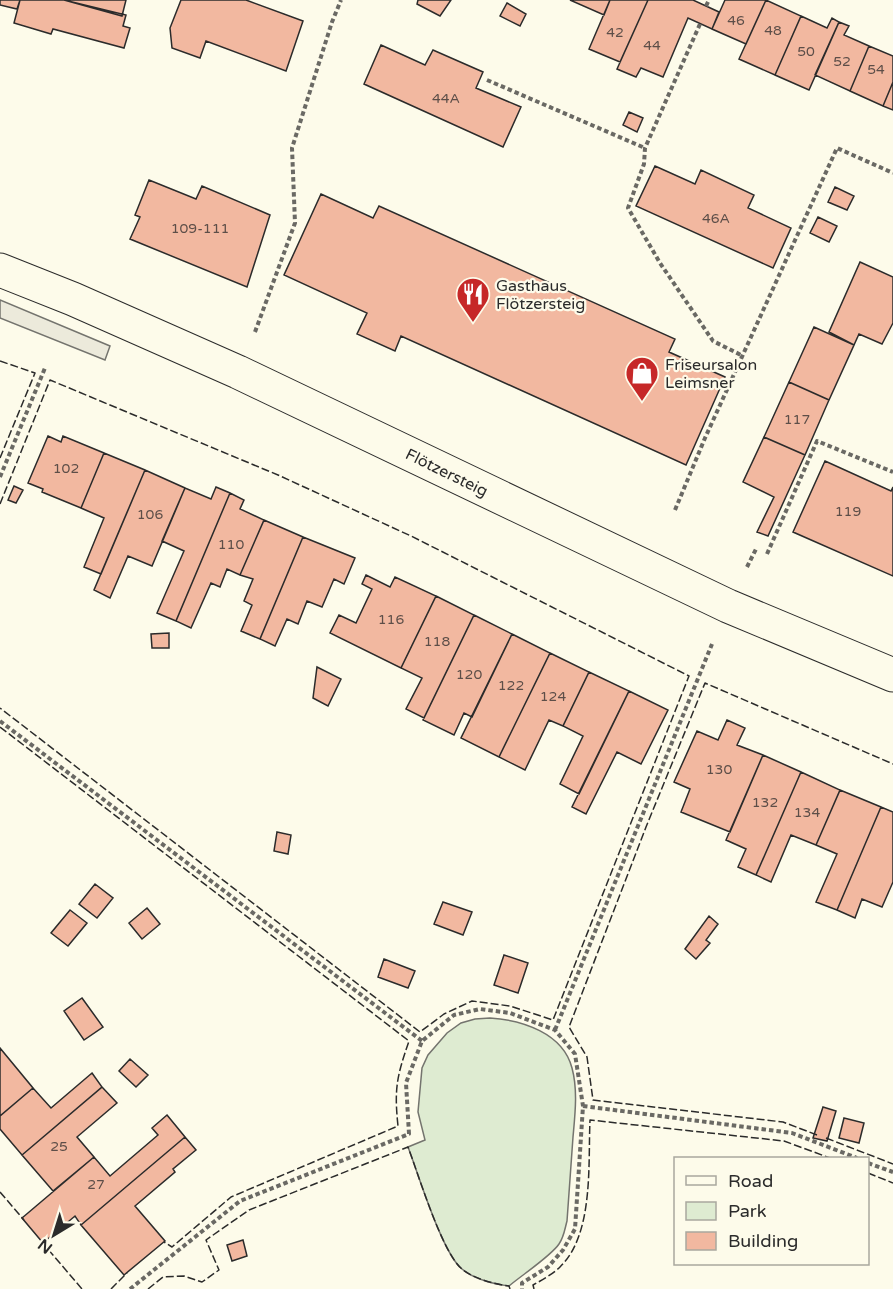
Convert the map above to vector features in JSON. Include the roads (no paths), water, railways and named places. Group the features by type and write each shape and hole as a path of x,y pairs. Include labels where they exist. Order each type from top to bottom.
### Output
{"main road":[{"name":"Flötzersteig","path":"0,270 238,372 728,606 893,675"}],"place":[{"name":"Gasthaus Flötzersteig","path":"473,323"},
{"name":"Friseursalon Leimsner","path":"642,402"}]}
